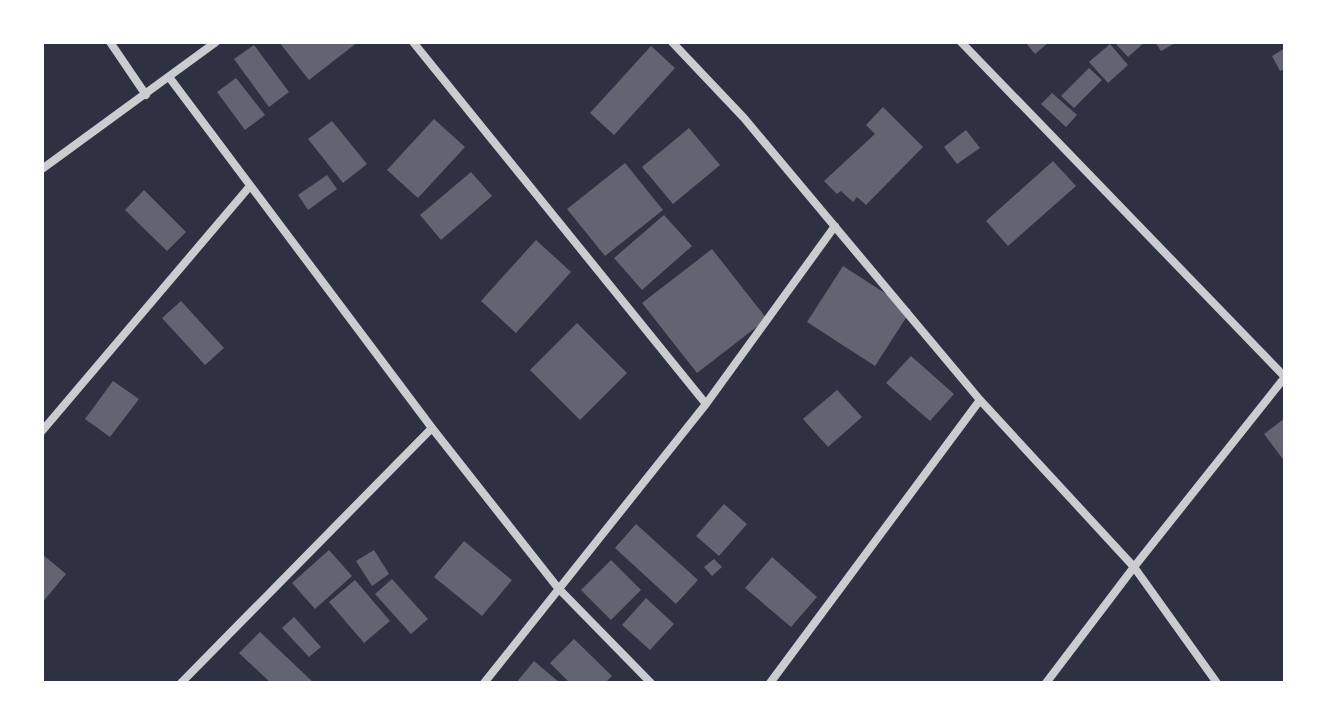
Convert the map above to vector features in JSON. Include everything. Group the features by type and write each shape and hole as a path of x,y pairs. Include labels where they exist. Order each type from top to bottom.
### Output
{"street":[{"path":"110,42 146,95"},
{"path":"42,169 216,42"},
{"path":"413,42 706,404"},
{"path":"672,42 744,118 980,400 1134,567 1217,683"},
{"path":"961,42 1285,377 1046,683"},
{"path":"169,77 432,428 558,588 651,683"},
{"path":"42,431 250,186"},
{"path":"484,683 706,404 835,226"},
{"path":"770,683 980,400"},
{"path":"181,683 432,428"}],"building":[{"path":"279,42 358,42 309,80"},
{"path":"1025,42 1049,42 1035,54"},
{"path":"1145,42 1128,57 1116,44"},
{"path":"1155,42 1177,42 1161,51"},
{"path":"1110,44 1128,65 1108,83 1089,62"},
{"path":"254,45 289,92 269,107 234,59"},
{"path":"651,46 675,68 614,135 590,113"},
{"path":"1285,48 1285,69 1280,71 1272,56"},
{"path":"1089,68 1102,80 1074,108 1061,96"},
{"path":"236,78 265,115 245,130 217,92"},
{"path":"1052,93 1077,115 1066,127 1041,104"},
{"path":"883,107 923,147 866,205 857,197 853,202 841,191 837,194 824,181 875,134 866,125"},
{"path":"434,119 465,147 418,198 387,170"},
{"path":"332,121 367,164 343,183 308,139"},
{"path":"689,128 720,165 673,204 642,167"},
{"path":"966,130 980,148 957,164 944,147"},
{"path":"1053,161 1076,186 1008,246 986,221"},
{"path":"625,163 663,210 605,256 567,209"},
{"path":"471,172 492,196 441,240 420,215"},
{"path":"327,175 337,189 308,210 298,195"},
{"path":"144,190 186,232 167,251 125,210"},
{"path":"664,215 692,246 642,290 614,258"},
{"path":"536,240 571,272 516,333 481,301"},
{"path":"712,249 767,319 697,373 642,303"},
{"path":"843,266 911,310 875,366 807,322"},
{"path":"181,301 224,348 205,365 162,318"},
{"path":"577,323 627,373 580,420 530,370"},
{"path":"911,356 954,394 930,421 886,383"},
{"path":"113,381 139,399 110,437 85,419"},
{"path":"837,390 862,417 828,447 803,419"},
{"path":"1285,418 1285,462 1264,434"},
{"path":"724,504 747,524 719,556 696,536"},
{"path":"636,524 698,580 676,604 615,548"},
{"path":"464,541 512,580 482,616 434,577"},
{"path":"329,550 352,576 315,609 292,583"},
{"path":"374,550 389,574 372,586 356,561"},
{"path":"42,554 66,574 42,603"},
{"path":"772,557 817,597 791,627 745,588"},
{"path":"714,559 722,567 712,576 704,567"},
{"path":"611,560 641,590 611,620 581,590"},
{"path":"392,579 428,619 411,634 375,594"},
{"path":"355,580 390,621 364,643 329,602"},
{"path":"646,598 674,624 650,650 622,625"},
{"path":"294,617 321,647 309,657 282,628"},
{"path":"260,632 314,683 271,683 239,653"},
{"path":"574,639 612,676 605,683 570,683 550,663"},
{"path":"534,661 560,683 516,683"}]}
